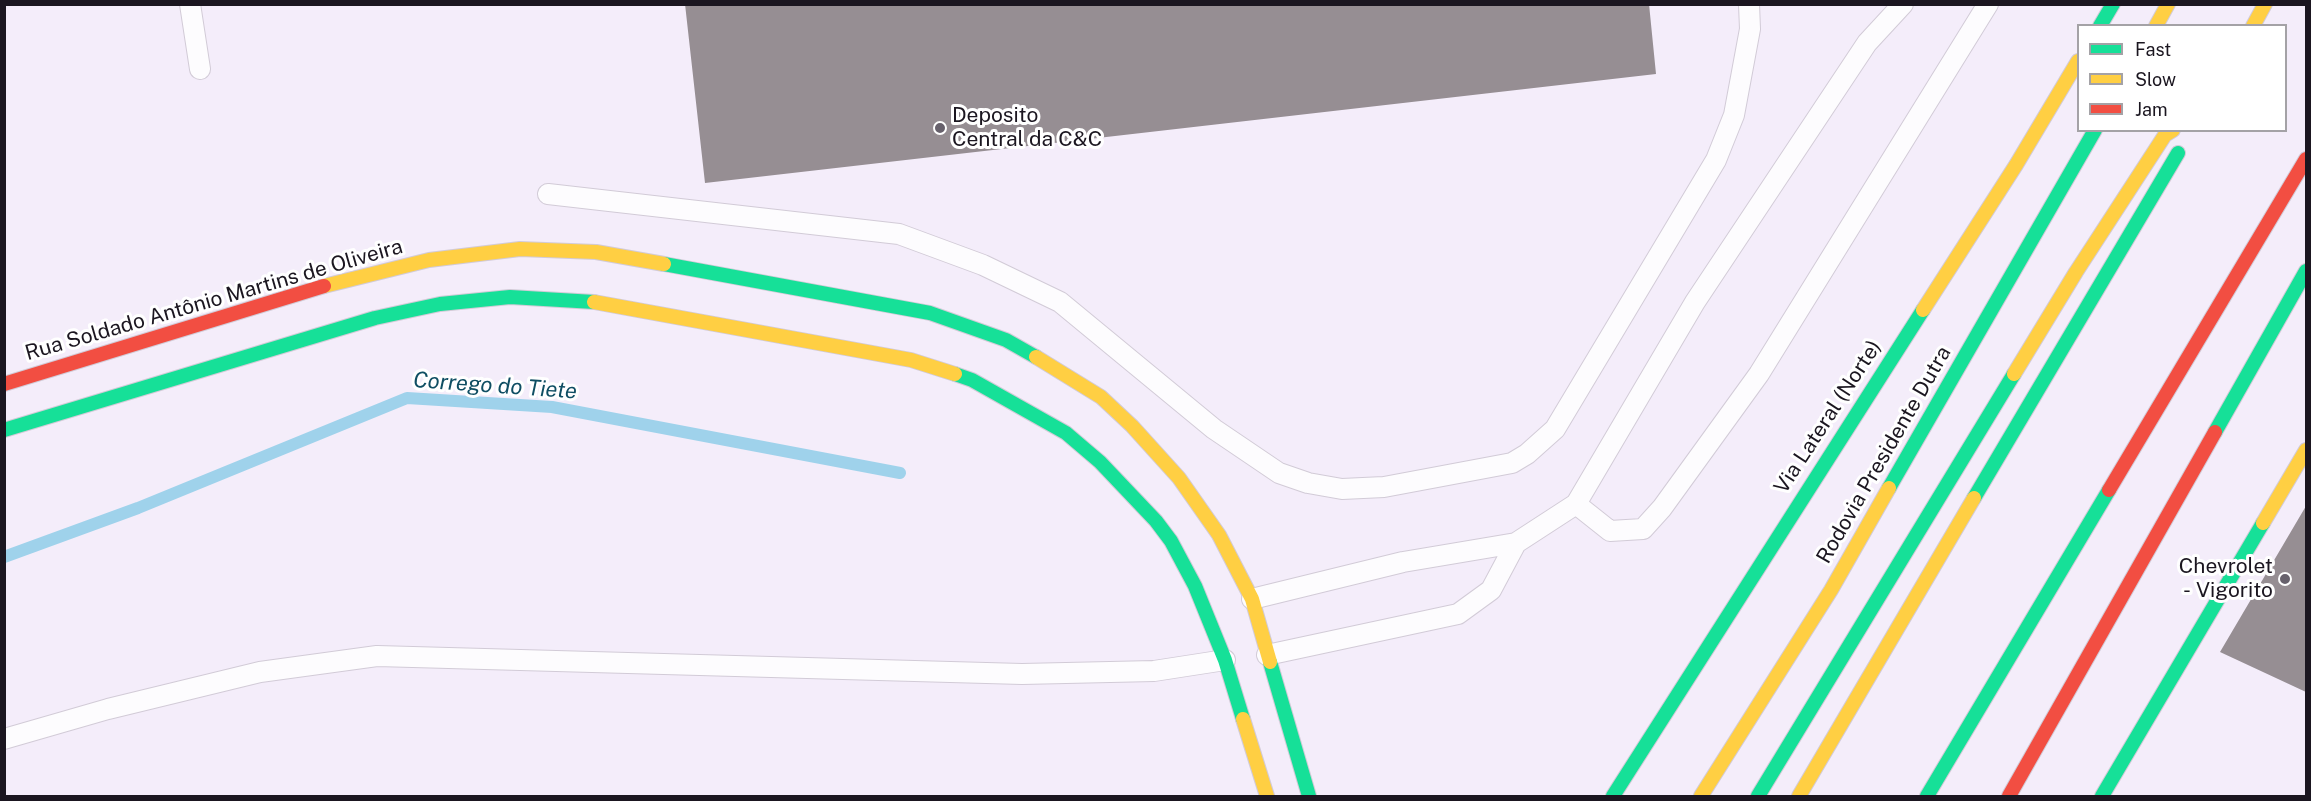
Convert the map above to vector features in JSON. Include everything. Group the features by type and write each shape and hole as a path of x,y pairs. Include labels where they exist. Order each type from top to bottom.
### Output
{"main road":[{"path":"2101,24 2113,4"},
{"path":"2157,24 2168,4"},
{"path":"2254,24 2265,4"},
{"name":"Via Lateral (Norte)","path":"1613,796 1665,711 2016,165 2077,64"},
{"name":"Rodovia Presidente Dutra","path":"1701,796 1831,590 2094,132"},
{"path":"1758,796 2076,272 2165,135 2170,132"},
{"path":"1799,796 2185,141"},
{"path":"1927,796 2307,159"},
{"name":"Rua Soldado Antônio Martins de Oliveira","path":"4,384 349,278 429,260 520,249 596,252 930,313 1006,340 1101,397 1156,451 1179,478 1219,535 1252,598 1309,796"},
{"path":"2009,796 2307,271"},
{"path":"4,430 375,318 440,304 510,297 589,302 911,360 972,380 1066,433 1100,462 1156,521 1171,541 1195,586 1225,660 1267,796"},
{"path":"2102,796 2307,450"},
{"path":"2016,796 2020,779"}],"lane":[{"path":"190,4 200,69"},
{"path":"548,194 899,234 983,265 1060,302 1214,429 1279,473 1308,483 1342,489 1383,487 1512,463 1527,454 1555,429 1716,160 1734,115 1750,29 1749,4"},
{"path":"1252,598 1403,562 1516,543 1576,504 1695,302 1867,44 1903,4"},
{"path":"1576,504 1610,531 1643,529 1662,508 1759,374 1988,4"},
{"path":"1267,655 1458,614 1491,590 1516,543"},
{"path":"4,739 108,709 260,672 377,656 1022,674 1154,671 1225,660"}],"building":[{"name":"Deposito Central da C&C","path":"685,4 1649,4 1656,74 705,183"},
{"name":"Chevrolet - Vigorito","path":"2306,506 2306,692 2220,652"}],"waterway":[{"name":"Corrego do Tiete","path":"4,557 138,508 407,398 552,407 900,473"}],"traffic: fast":[{"path":"2101,24 2113,4"},
{"path":"1889,488 2094,132"},
{"path":"1974,498 2178,153"},
{"path":"664,264 930,313 1006,340 1036,357"},
{"path":"2215,432 2306,271"},
{"path":"4,430 375,318 440,304 510,297 594,302"},
{"path":"1613,796 1923,310"},
{"path":"955,374 972,380 1066,433 1100,462 1156,521 1171,541 1195,586 1225,660 1243,719"},
{"path":"1758,796 2014,374"},
{"path":"1927,796 2109,490"},
{"path":"2102,796 2263,523"},
{"path":"1270,662 1309,796"}],"traffic: slow":[{"path":"2157,24 2168,4"},
{"path":"2254,24 2265,4"},
{"path":"1923,310 2016,165 2077,63"},
{"path":"2014,374 2076,272 2165,135 2170,132"},
{"path":"324,286 429,260 520,249 596,252 664,264"},
{"path":"594,302 911,360 955,374"},
{"path":"1036,357 1101,397 1132,426 1179,478 1219,535 1252,599 1270,662"},
{"path":"2263,523 2306,450"},
{"path":"1701,796 1831,590 1889,488"},
{"path":"1799,796 1974,498"},
{"path":"1243,719 1267,796"}],"traffic: jam":[{"path":"2109,490 2306,159"},
{"path":"4,384 324,286"},
{"path":"2009,796 2215,432"}],"place":[{"name":"Deposito Central da C&C","path":"940,128"},
{"name":"Chevrolet - Vigorito","path":"2285,579"}]}
